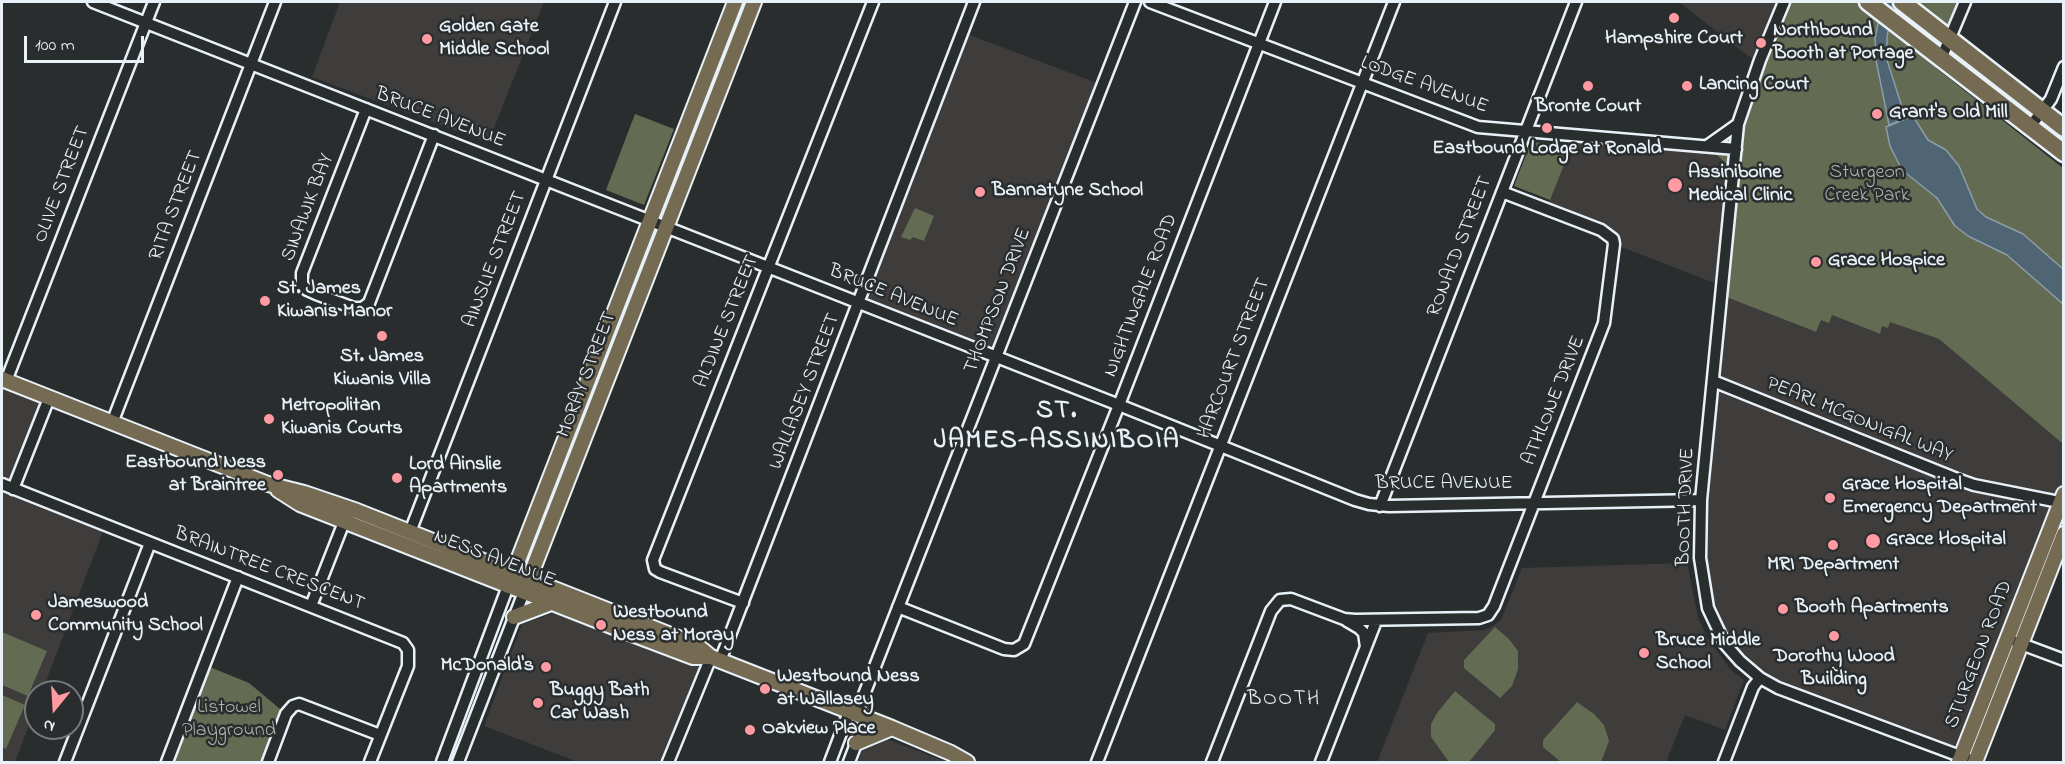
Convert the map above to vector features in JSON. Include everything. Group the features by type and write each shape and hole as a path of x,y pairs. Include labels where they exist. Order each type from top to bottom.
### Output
{"highway":[{"path":"1868,2 2064,153"},
{"path":"1902,2 2064,128"}],"main road":[{"name":"MORAY STREET","path":"508,586 735,2"},
{"name":"MORAY STREET","path":"526,586 754,2"},
{"name":"NESS AVENUE","path":"4,380 268,484 337,504 513,573 526,586 550,603 693,657 716,659"},
{"name":"NESS AVENUE","path":"268,484 300,504 508,586 526,586 698,646 716,659 892,728 967,762"},
{"name":"STURGEON ROAD","path":"1969,761 2008,638 2063,500"},
{"name":"STURGEON ROAD","path":"1969,761 2021,644 2064,534"},
{"path":"514,617 550,603"},
{"path":"856,743 892,728"}],"street":[{"name":"BRUCE AVENUE","path":"93,2 1119,405 1354,500 1380,506 1701,500"},
{"name":"OLIVE STREET","path":"4,380 154,2"},
{"name":"RITA STREET","path":"112,423 275,2"},
{"name":"AINSLIE STREET","path":"410,532 615,2"},
{"name":"ALDINE STREET","path":"743,603 660,572 653,560 873,2"},
{"name":"WALLASEY STREET","path":"668,762 743,603 974,2"},
{"name":"THOMPSON DRIVE","path":"830,762 857,715 1135,2"},
{"name":"LODGE AVENUE","path":"1150,2 1478,127 1736,149"},
{"name":"NIGHTINGALE ROAD","path":"898,607 1004,649 1014,650 1024,644 1275,2"},
{"name":"HARCOURT STREET","path":"1097,762 1394,2"},
{"name":"RONALD STREET","path":"1380,506 1576,2"},
{"name":"BOOTH DRIVE","path":"1784,2 1760,60 1738,124 1701,500 1700,558 1708,608 1725,644 1760,678 1778,688 1969,761"},
{"path":"1941,58 1965,2"},
{"path":"2030,127 2059,89 2064,67"},
{"name":"SINAWIK BAY","path":"366,109 302,273 302,284 307,290 316,294 354,308 362,308 369,303 434,135"},
{"path":"1707,146 1738,124"},
{"name":"ATHLONE DRIVE","path":"1344,619 1376,621 1479,618 1488,615 1494,606 1604,324 1614,244 1612,239 1601,230 1502,192"},
{"name":"PEARL MCGONIGAL WAY","path":"1713,381 1974,485 2063,500"},
{"path":"13,489 49,398"},
{"name":"BRAINTREE CRESCENT","path":"2,484 394,638 406,646 409,655 408,666 370,762"},
{"path":"311,606 344,522"},
{"path":"65,762 150,543"},
{"path":"167,762 237,577"},
{"name":"MORAY STREET","path":"442,762 508,586"},
{"name":"MORAY STREET","path":"458,762 526,586"},
{"name":"ATHLONE DRIVE","path":"1212,762 1275,605 1280,600 1291,599 1344,619 1364,633 1366,648"},
{"path":"1321,762 1376,621"},
{"path":"2008,638 2064,660"},
{"path":"1724,762 1754,687 1760,678"},
{"path":"268,762 286,714 293,706 299,704 381,735"},
{"name":"THOMPSON DRIVE","path":"849,762 856,743 857,715"}],"shaded area":[{"name":"Golden Gate Middle School","path":"340,2 544,2 488,143 312,77"},
{"path":"1679,2 1784,2 1760,60 1748,56"},
{"name":"Bannatyne School","path":"967,34 1097,83 992,351 864,302"},
{"path":"1576,135 1707,146 1734,171 1722,286 1614,244 1605,235 1545,210"},
{"name":"Grace Hospital","path":"1721,295 1815,332 1821,319 1832,315 1879,334 1882,326 1890,321 1939,339 2063,444 2063,494 1961,757 1768,683 1719,633 1700,558"},
{"name":"Jameswood Community School","path":"2,379 49,398 13,489 105,526 47,680 24,680 24,738 15,762 2,762"},
{"path":"1687,563 1698,617 1706,636 1731,670 1744,680 1725,730 1685,715 1666,762 1377,762 1428,633 1485,630 1493,626 1501,620 1522,568"},
{"path":"558,612 706,670 668,762 578,762 484,726 522,624"},
{"path":"869,732 944,761 945,762 858,762"}],"green space":[{"path":"741,2 748,2 684,165 681,164 693,125"},
{"name":"Sturgeon Creek Park","path":"1784,2 1868,2 1941,59 1936,68 2063,168 2063,444 1939,339 1890,322 1888,328 1882,326 1880,334 1832,315 1829,323 1821,320 1816,332 1721,295 1734,171 1707,146 1738,124"},
{"path":"1902,2 1965,2 1949,38"},
{"path":"635,114 674,129 644,205 606,190"},
{"path":"1531,142 1572,145 1550,200 1514,186"},
{"path":"915,208 934,216 924,241 913,237 910,240 901,237"},
{"path":"650,220 667,227 530,579 513,573"},
{"path":"1495,627 1509,639 1518,651 1518,669 1512,686 1500,698 1464,668 1464,660"},
{"path":"2,632 47,651 35,680 24,680 24,694 2,685"},
{"name":"Listowel Playground","path":"205,665 249,683 286,714 268,762 167,762"},
{"path":"1455,691 1495,724 1495,730 1469,762 1449,762 1431,737 1431,724"},
{"path":"2,695 24,705 24,707 6,749 2,747"},
{"path":"1577,702 1594,714 1604,725 1609,741 1601,762 1561,762 1543,747 1543,740"}],"water":[{"path":"1882,2 1893,2 1887,38 1887,60 1901,104 1899,105 1909,117 1889,125 1876,60 1875,39"},
{"path":"1913,116 1928,140 1946,150 1959,166 1977,209 1986,217 2023,234 2063,269 2063,304 2007,255 1968,236 1955,226 1937,198 1902,170 1890,146 1886,127"}],"place":[{"name":"Hampshire Court","path":"1674,18"},
{"name":"Golden Gate Middle School","path":"427,39"},
{"name":"Northbound Booth at Portage","path":"1761,43"},
{"name":"Bronte Court","path":"1588,86"},
{"name":"Lancing Court","path":"1687,86"},
{"name":"Grant's Old Mill","path":"1877,114"},
{"name":"Eastbound Lodge at Ronald","path":"1547,128"},
{"name":"Assiniboine Medical Clinic","path":"1675,185"},
{"name":"Bannatyne School","path":"980,192"},
{"name":"Grace Hospice","path":"1816,262"},
{"name":"St. James Kiwanis Manor","path":"265,301"},
{"name":"St. James Kiwanis Villa","path":"382,336"},
{"name":"Metropolitan Kiwanis Courts","path":"269,419"},
{"name":"Eastbound Ness at Braintree","path":"278,475"},
{"name":"Lord Ainslie Apartments","path":"397,478"},
{"name":"Grace Hospital Emergency Department","path":"1830,498"},
{"name":"Grace Hospital","path":"1873,541"},
{"name":"MRI Department","path":"1833,545"},
{"name":"Booth Apartments","path":"1783,609"},
{"name":"Jameswood Community School","path":"36,615"},
{"name":"Westbound Ness at Moray","path":"601,625"},
{"name":"Dorothy Wood Building","path":"1834,636"},
{"name":"Bruce Middle School","path":"1644,653"},
{"name":"McDonald's","path":"546,667"},
{"name":"Westbound Ness at Wallasey","path":"765,689"},
{"name":"Buggy Bath Car Wash","path":"538,703"},
{"name":"Oakview Place","path":"750,730"}],"district":[{"name":"ST. JAMES-ASSINIBOIA","path":"1057,428"},
{"name":"BOOTH","path":"1284,701"}]}
